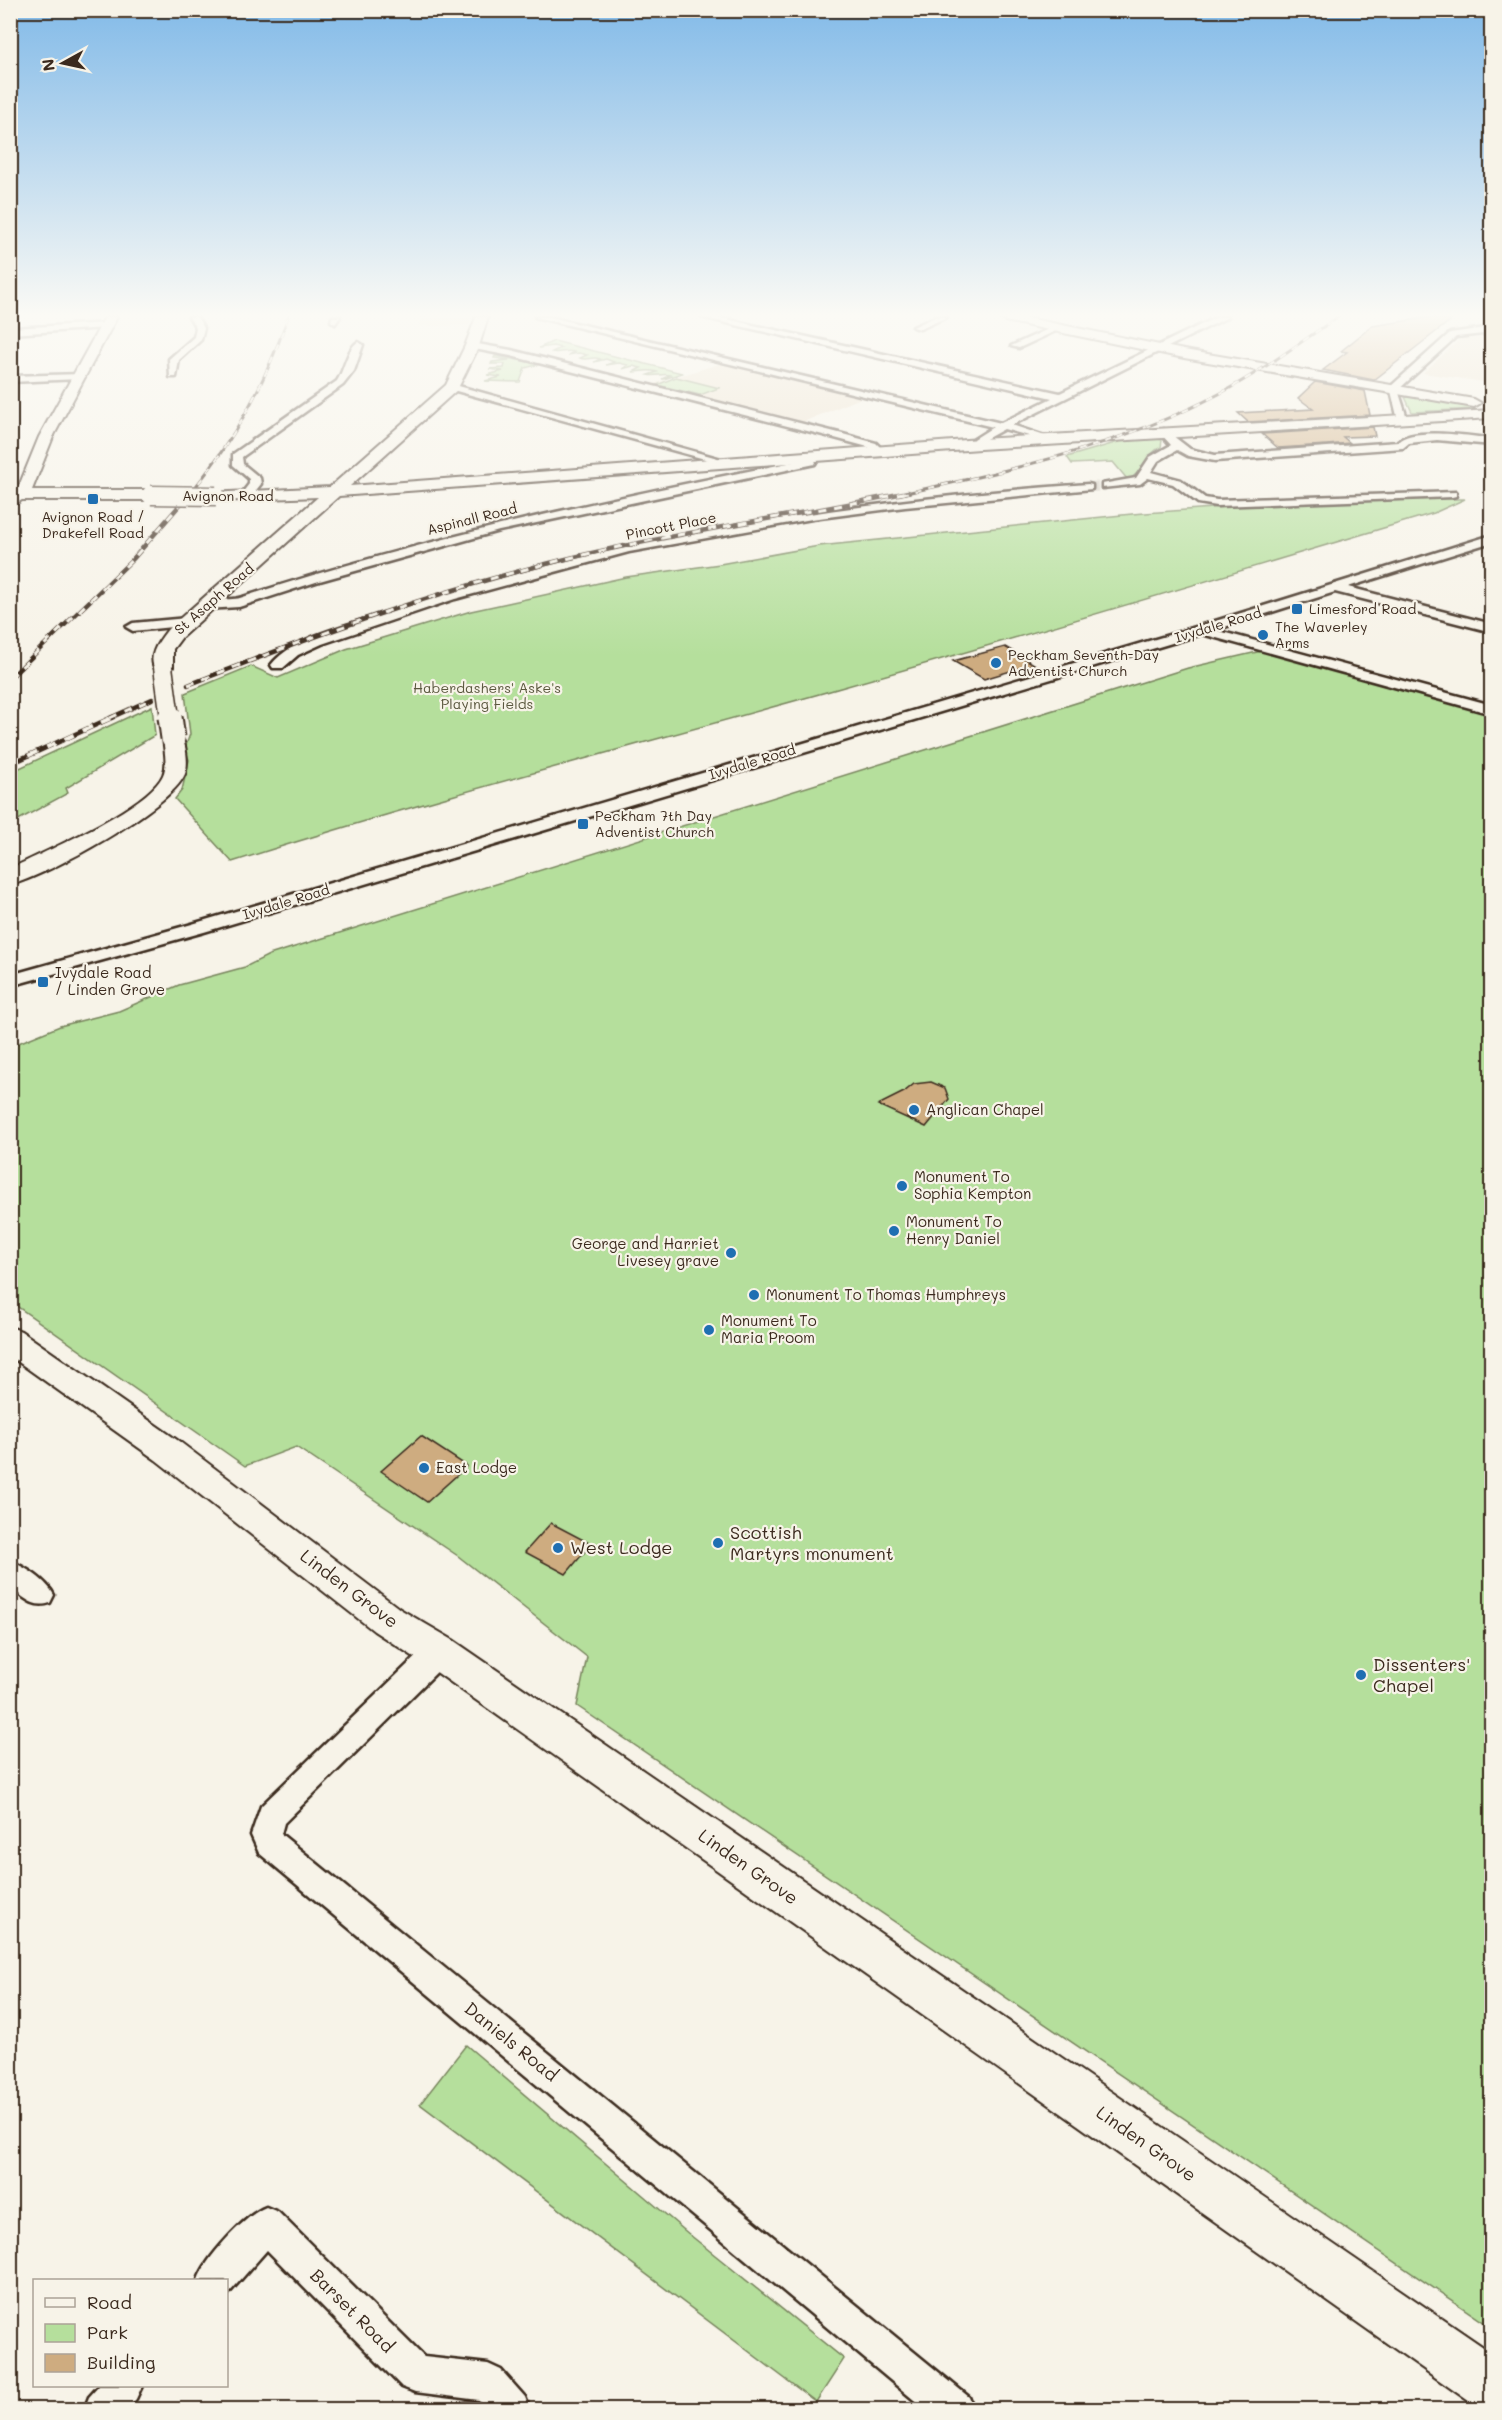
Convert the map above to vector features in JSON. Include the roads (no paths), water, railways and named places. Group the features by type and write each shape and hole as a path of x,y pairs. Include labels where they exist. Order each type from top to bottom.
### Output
{"street":[{"path":"13,497 26,488 49,430"},
{"path":"244,496 255,484 255,478 238,465 237,456 270,430"},
{"name":"St Asaph Road","path":"10,878 110,826 157,796 173,775 172,738 164,667 165,643 404,430"},
{"path":"612,430 732,462 748,473"},
{"path":"815,430 872,445 879,451"},
{"path":"980,444 979,439 996,430"},
{"path":"1018,430 1042,436 1047,440"},
{"name":"Avignon Road","path":"13,497 244,496 336,491 1199,430"},
{"path":"1164,432 1175,447 1202,457 1225,458 1403,445 1404,441 1451,436 1491,442"},
{"path":"1106,486 1140,481 1147,474 1154,459 1175,447"},
{"name":"Aspinall Road","path":"207,605 239,603 421,547 507,526 809,459"},
{"path":"1147,474 1177,482 1202,501 1217,504 1452,494"},
{"name":"Pincott Place","path":"278,665 285,657 381,619 521,576 626,550 720,531 852,510 1088,487"},
{"name":"Ivydale Road","path":"10,981 209,925 1201,630 1491,538"},
{"path":"1461,547 1491,555"},
{"path":"1336,588 1491,628"},
{"path":"133,627 187,622"},
{"path":"1201,630 1491,710"},
{"name":"Linden Grove","path":"10,1339 168,1451 387,1620 439,1652 1491,2385"},
{"path":"10,1572 41,1595"},
{"name":"Daniels Road","path":"439,1652 271,1816 266,1835 269,1843 956,2409"},
{"name":"Barset Road","path":"217,2279 266,2224 415,2374 488,2383 512,2409"},
{"path":"102,2409 121,2387"}],"tunnel":[{"path":"1088,487 1106,486"}],"railway":[{"path":"190,494 236,430"},
{"path":"901,494 1023,466 1137,430"},
{"path":"10,678 133,559 191,492"},
{"path":"188,685 377,615 521,570 654,540 908,492"},
{"path":"110,718 152,699"},
{"path":"10,764 113,717"}],"place":[{"name":"Avignon Road / Drakefell Road","path":"93,499"},
{"name":"Limesford Road","path":"1297,609"},
{"name":"The Waverley Arms","path":"1263,635"},
{"name":"Peckham Seventh-Day Adventist Church","path":"996,663"},
{"name":"Peckham 7th Day Adventist Church","path":"583,824"},
{"name":"Ivydale Road / Linden Grove","path":"43,982"},
{"name":"Anglican Chapel","path":"914,1110"},
{"name":"Monument To Sophia Kempton","path":"902,1186"},
{"name":"Monument To Henry Daniel","path":"894,1231"},
{"name":"George and Harriet Livesey grave","path":"731,1253"},
{"name":"Monument To Thomas Humphreys","path":"754,1295"},
{"name":"Monument To Maria Proom","path":"709,1330"},
{"name":"East Lodge","path":"424,1468"},
{"name":"Scottish Martyrs monument","path":"718,1543"},
{"name":"West Lodge","path":"558,1548"},
{"name":"Dissenters' Chapel","path":"1361,1675"}],"park label":[{"name":"Haberdashers' Aske's Playing Fields","path":"487,696"}]}
